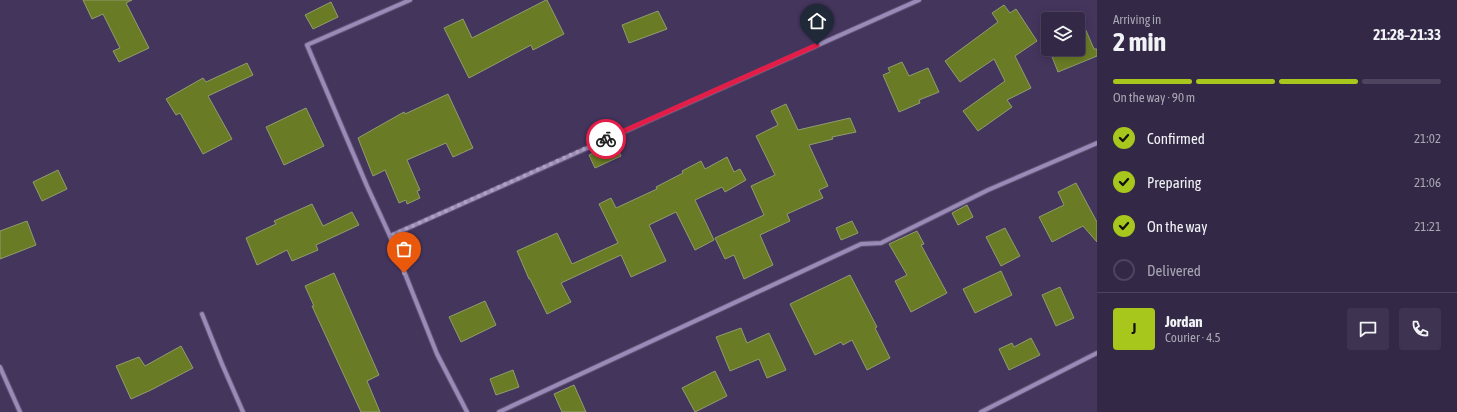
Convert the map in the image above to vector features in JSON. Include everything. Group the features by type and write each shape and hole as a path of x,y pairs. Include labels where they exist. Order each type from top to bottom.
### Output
{"street":[{"path":"410,0 307,45 390,236 437,354 467,412"},
{"path":"390,236 919,0"},
{"path":"499,412 862,244 881,243 988,190 1097,143"},
{"path":"202,314 243,412"},
{"path":"981,412 1097,353"},
{"path":"0,367 20,412"}],"building":[{"path":"83,0 132,0 126,3 149,48 119,62 113,51 120,48 103,14 92,19"},
{"path":"546,0 564,34 533,50 531,45 469,78 444,28 463,19 472,38"},
{"path":"331,2 338,17 313,29 305,15"},
{"path":"1004,5 1010,13 1016,9 1037,41 1015,56 1031,88 1007,100 1012,107 978,131 963,111 1005,81 994,59 960,82 945,61 998,22 992,13"},
{"path":"658,11 667,29 629,43 622,25"},
{"path":"1085,28 1094,49 1097,49 1097,56 1058,72 1052,56 1085,56"},
{"path":"902,62 909,76 928,68 939,92 919,100 920,103 899,112 883,75 890,72 888,68"},
{"path":"247,63 253,75 208,96 232,139 203,154 180,113 176,115 166,99 203,78 206,82"},
{"path":"448,94 473,148 453,157 446,143 407,160 420,190 417,191 420,198 407,204 406,200 399,203 385,170 373,176 358,138 404,112 405,114"},
{"path":"786,104 798,130 850,118 856,132 832,137 833,139 809,145 828,186 819,190 823,198 787,214 790,221 760,235 773,265 744,279 734,255 725,259 715,238 764,215 751,186 775,175 756,136 778,125 771,111"},
{"path":"306,108 324,146 284,165 266,127"},
{"path":"615,143 621,156 595,168 589,155"},
{"path":"727,157 734,172 740,169 746,180 725,192 722,187 695,200 714,240 695,250 676,212 649,225 666,261 631,277 621,255 561,283 571,302 547,314 529,279 517,251 557,233 572,264 618,243 599,204 611,198 616,208 657,189 656,187 683,173 682,171 701,161 705,169"},
{"path":"58,170 67,189 42,201 33,182"},
{"path":"1076,183 1097,222 1097,242 1083,226 1052,242 1039,217 1064,205 1058,192"},
{"path":"312,204 323,226 352,212 359,225 316,245 318,250 292,261 287,250 257,265 246,238 276,224 274,221"},
{"path":"967,205 973,217 958,225 952,213"},
{"path":"27,221 36,245 0,259 0,231"},
{"path":"852,221 858,233 841,240 836,228"},
{"path":"1005,228 1020,256 1001,266 986,237"},
{"path":"917,231 924,244 921,245 947,293 911,312 895,281 907,275 889,244"},
{"path":"1001,271 1012,295 975,313 963,289"},
{"path":"334,273 379,375 367,381 380,412 361,412 312,306 314,306 305,286"},
{"path":"850,275 877,327 875,328 890,358 867,370 852,340 843,345 841,342 815,355 790,304"},
{"path":"1060,287 1074,318 1056,326 1042,295"},
{"path":"485,301 496,325 461,342 449,317"},
{"path":"741,328 747,343 769,333 786,370 767,378 759,359 730,371 716,337"},
{"path":"1031,338 1040,355 1009,370 999,349 1012,343 1014,347"},
{"path":"181,346 193,368 131,399 116,366 139,357 145,366"},
{"path":"513,370 519,387 496,395 490,379"},
{"path":"715,371 727,396 695,412 682,388"},
{"path":"574,385 586,412 562,412 554,394"}],"way so far":[{"path":"404,273 390,236 606,139"}],"route":[{"path":"606,139 817,45"}]}
